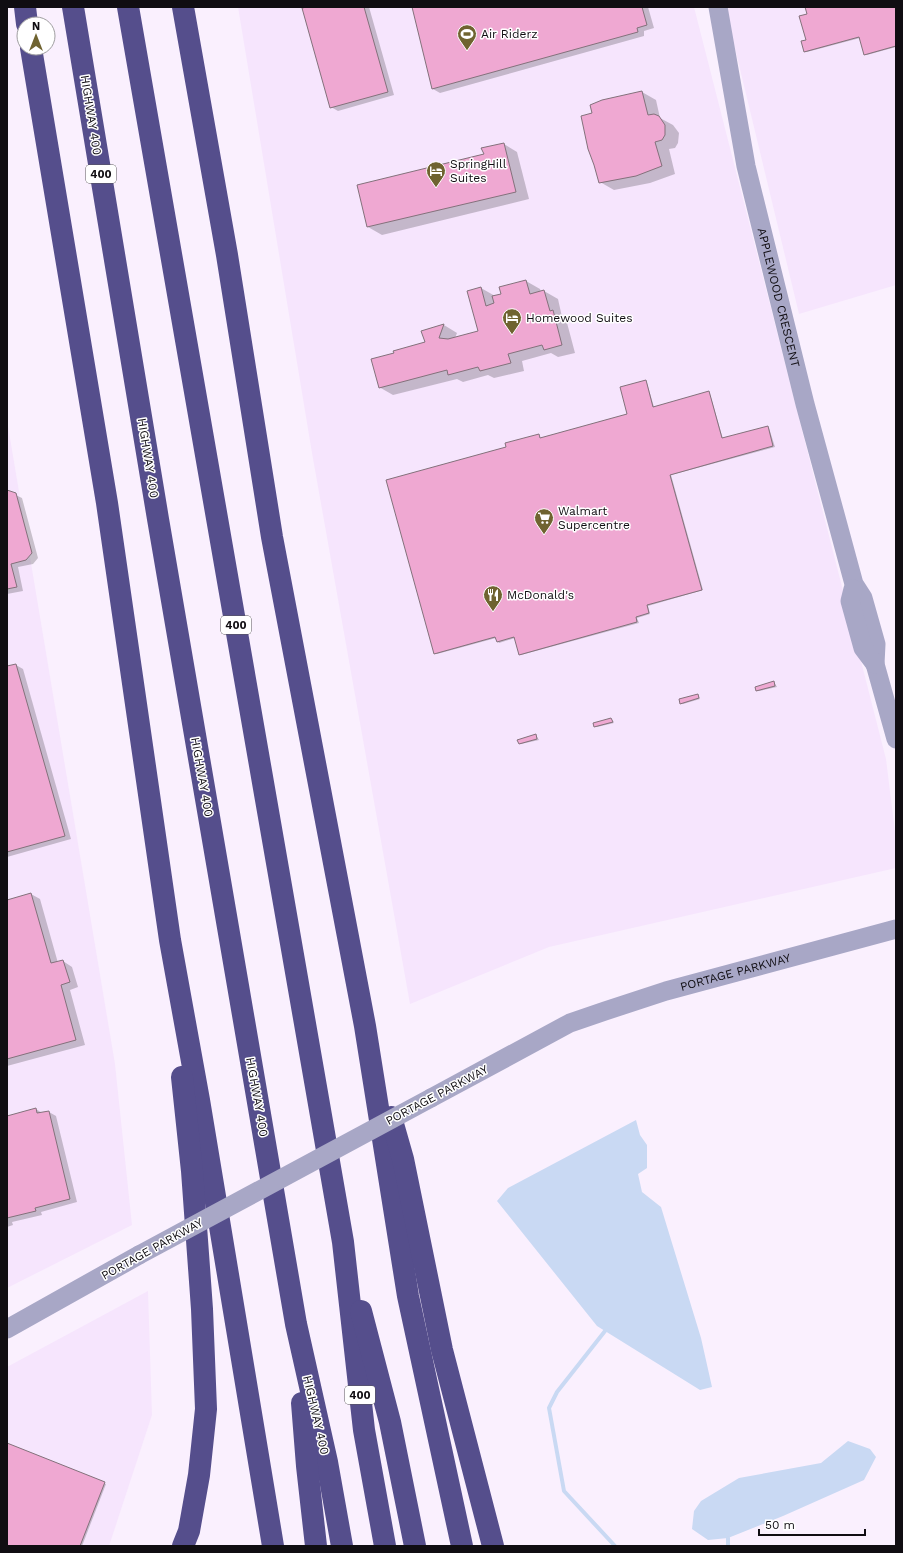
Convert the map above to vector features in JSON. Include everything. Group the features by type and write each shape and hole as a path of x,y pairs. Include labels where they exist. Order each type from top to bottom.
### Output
{"highway":[{"name":"HIGHWAY 400","path":"73,7 159,527 296,1324 327,1462 342,1546"},
{"name":"400","path":"128,7 343,1242 363,1423 385,1546"},
{"path":"182,7 227,255 272,537 365,1026 408,1296 462,1546"},
{"path":"32,56 106,496 170,940 200,1100 273,1546"},
{"path":"170,940 193,1186 202,1309 206,1409 200,1475 189,1531 183,1546"},
{"path":"365,1026 403,1159 442,1350 492,1546"},
{"path":"343,1242 381,1384 415,1546"},
{"path":"296,1324 307,1466 316,1546"}],"street":[{"name":"APPLEWOOD CRESCENT","path":"718,7 746,166 805,404 854,584 863,598 876,644 875,664 896,739"},
{"name":"PORTAGE PARKWAY","path":"7,1329 570,1023 666,991 896,929"}],"shaded area":[{"path":"238,7 694,7 886,759 896,840 896,868 549,947 410,1004 312,453"},
{"path":"725,7 896,7 896,285 799,314"},
{"path":"7,420 115,1064 132,1225 7,1288"},
{"path":"148,1291 152,1415 109,1546 7,1546 7,1367"}],"water":[{"path":"636,1120 640,1135 647,1145 647,1168 638,1174 642,1192 661,1207 701,1338 712,1387 700,1390 597,1326 497,1201 508,1188"},
{"path":"848,1441 870,1449 876,1457 864,1480 783,1516 728,1538 708,1540 692,1529 694,1511 701,1501 739,1478 821,1463"}],"building":[{"path":"364,7 388,92 330,108 302,8"},
{"path":"412,7 642,7 647,25 637,28 638,32 432,89"},
{"path":"805,7 896,7 896,46 864,55 859,37 804,52 801,41 806,40 799,16 807,14"},
{"path":"642,91 648,115 654,114 659,116 665,125 665,135 662,140 655,142 662,166 636,176 599,183 588,149 581,116 592,113 590,105 602,100"},
{"name":"SpringHill Suites","path":"504,143 516,192 367,227 357,185 484,154 481,148"},
{"name":"Homewood Suites","path":"526,280 530,294 544,290 550,311 553,310 562,345 544,350 542,345 508,354 511,363 480,371 478,367 448,375 447,370 379,388 371,359 425,342 421,331 444,324 439,338 448,339 478,331 467,291 481,287 486,306 494,303 492,296 501,294 499,287"},
{"name":"Walmart Supercentre","path":"646,380 653,407 709,391 722,438 768,426 773,446 670,475 702,590 647,605 649,613 636,617 637,622 519,655 514,637 497,642 495,637 434,654 386,480 506,447 505,443 539,434 540,438 627,414 620,387"},
{"path":"7,490 16,493 32,553 26,560 11,564 17,587 7,589"},
{"path":"16,664 65,836 7,852 7,666"},
{"path":"774,681 775,686 756,691 755,687"},
{"path":"698,694 699,698 680,704 679,699"},
{"path":"611,718 613,722 594,727 593,723"},
{"path":"536,734 537,739 519,744 517,740"},
{"path":"31,893 51,963 63,960 70,982 61,985 76,1040 7,1059 7,900"},
{"path":"36,1108 37,1113 49,1111 70,1199 35,1208 36,1211 7,1218 7,1116"},
{"path":"7,1443 105,1482 80,1546 7,1546"}],"waterway":[{"path":"605,1331 557,1392 549,1408 564,1491 615,1546"},
{"path":"728,1538 728,1546"}],"place":[{"name":"Air Riderz","path":"467,51"},
{"name":"SpringHill Suites","path":"436,188"},
{"name":"Homewood Suites","path":"512,335"},
{"name":"Walmart Supercentre","path":"544,535"},
{"name":"McDonald's","path":"493,612"}]}
